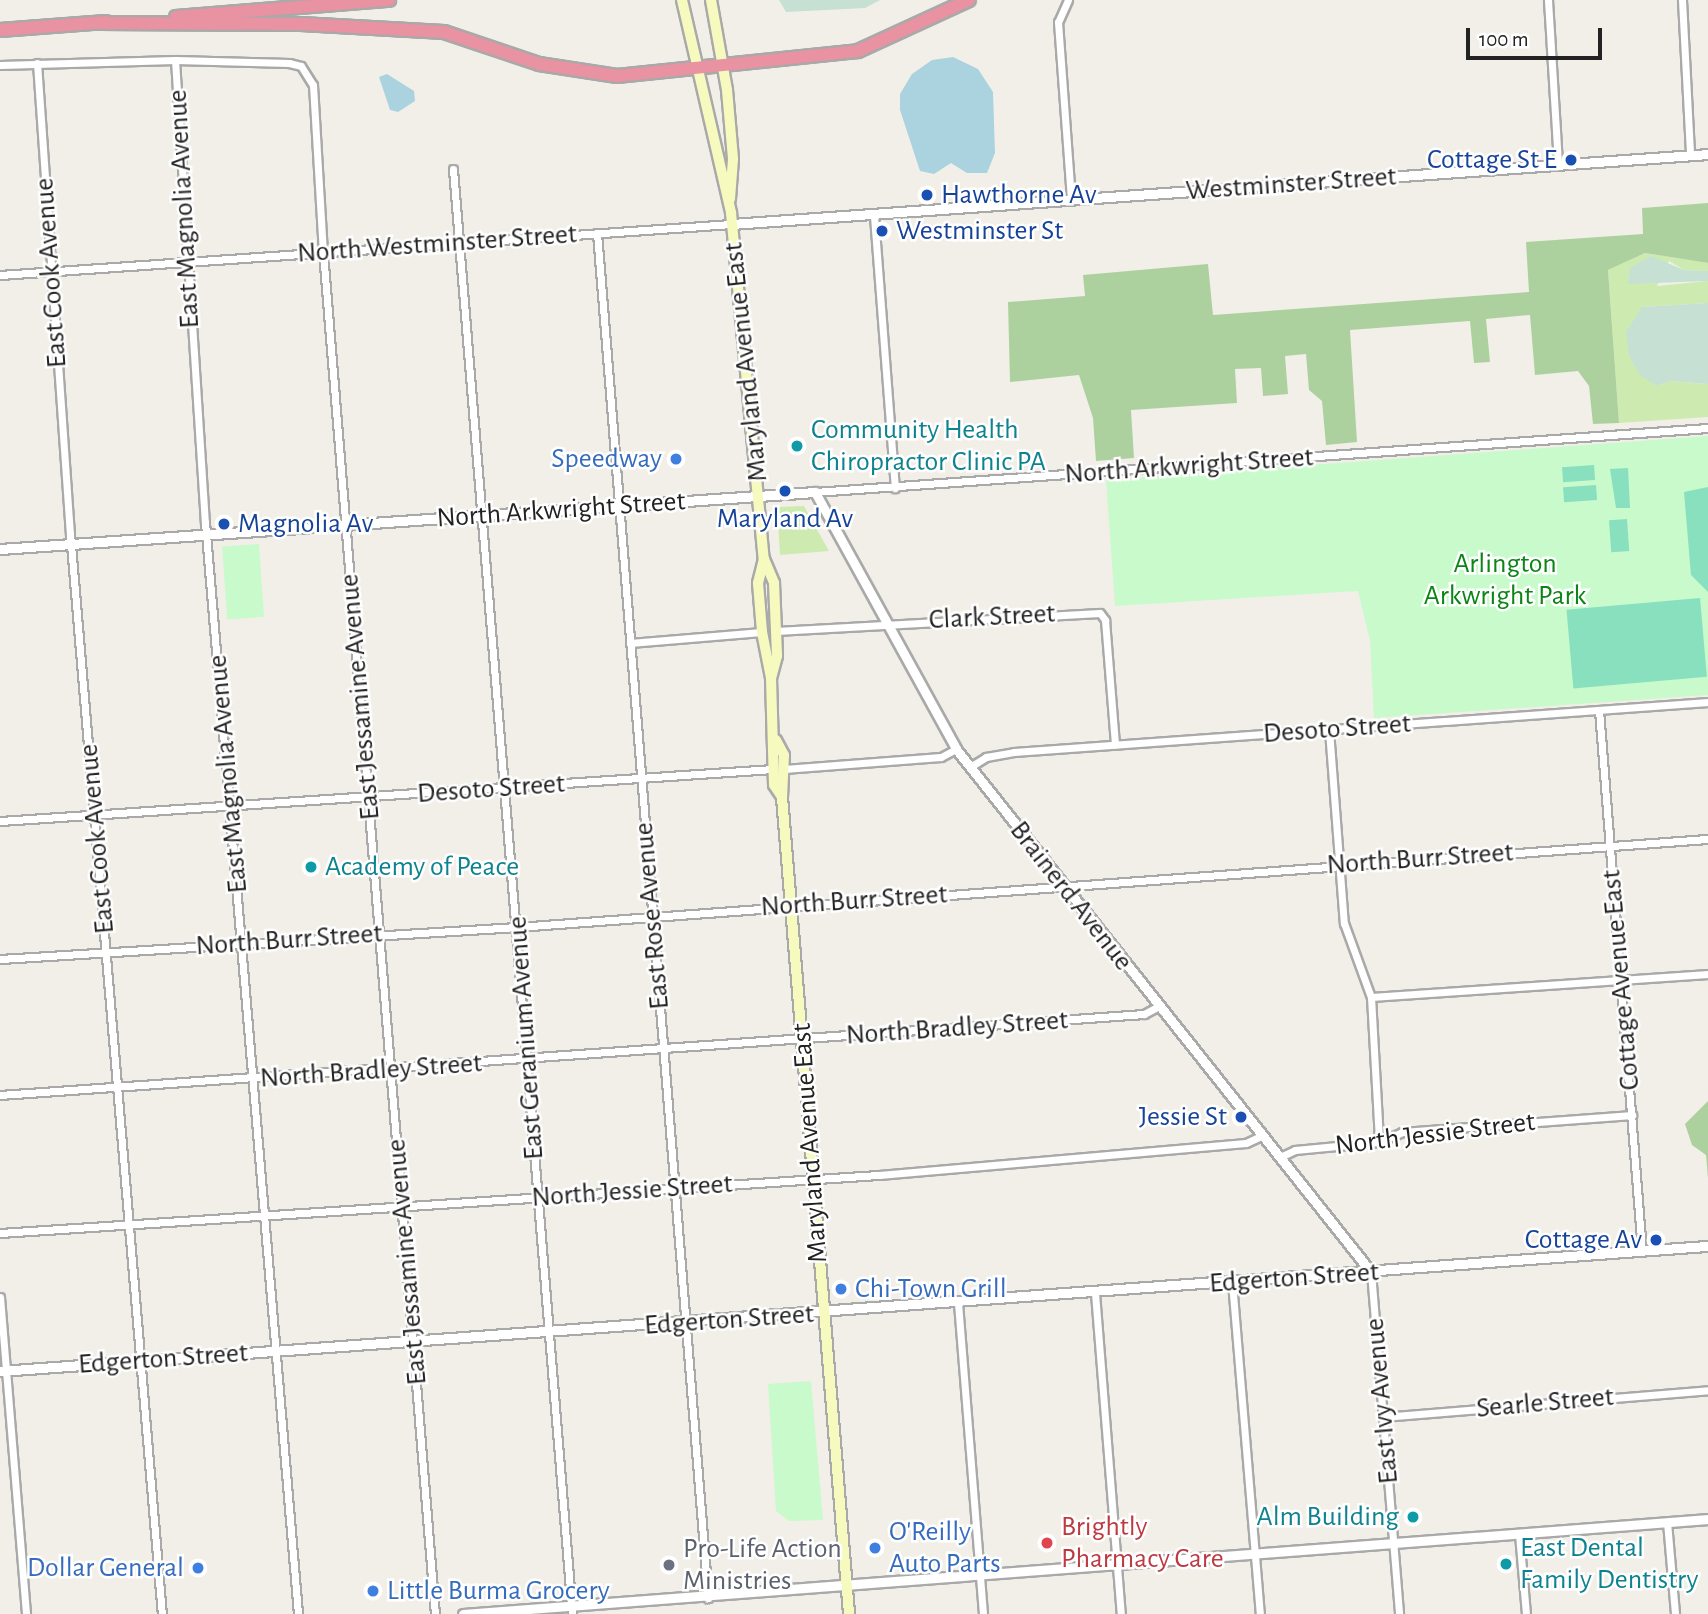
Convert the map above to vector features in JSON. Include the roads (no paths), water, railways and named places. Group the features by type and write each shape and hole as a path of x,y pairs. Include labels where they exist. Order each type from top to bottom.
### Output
{"highway":[{"path":"0,30 389,0"},
{"path":"99,23 301,24 444,32 539,64 617,76 858,51 969,0"}],"main road":[{"path":"683,5 730,206"},
{"path":"712,5 723,63 733,159 730,206"},
{"name":"Maryland Avenue East","path":"730,206 764,559 774,583 777,656 771,678"},
{"name":"Maryland Avenue East","path":"764,559 758,583 776,740 772,769 774,785 782,797"},
{"name":"Maryland Avenue East","path":"776,740 785,769 782,797 849,1614"}],"street":[{"path":"1548,0 1558,164"},
{"path":"1682,0 1690,155"},
{"path":"1066,1 1058,32 1071,200"},
{"path":"0,65 175,60"},
{"name":"East Jessamine Avenue","path":"175,60 289,62 308,74 313,85 323,252 435,1614"},
{"name":"East Magnolia Avenue","path":"175,60 185,263 298,1614"},
{"name":"East Cook Avenue","path":"37,63 50,272 162,1614"},
{"name":"Westminster Street","path":"874,216 1708,154"},
{"name":"East Geranium Avenue","path":"453,169 572,1610"},
{"path":"874,216 895,488"},
{"name":"North Westminster Street","path":"0,275 874,216"},
{"name":"East Rose Avenue","path":"597,233 708,1598"},
{"name":"North Arkwright Street","path":"0,549 895,488 1708,428"},
{"name":"Brainerd Avenue","path":"815,492 884,623 956,749 1062,886 1371,1272"},
{"name":"Clark Street","path":"775,631 1100,613 1105,620 1115,745"},
{"path":"630,643 762,632"},
{"name":"Desoto Street","path":"970,767 997,754 1708,702"},
{"name":"Cottage Avenue East","path":"1599,710 1624,981 1642,1251"},
{"path":"1329,730 1344,923 1371,997 1379,1142"},
{"path":"785,769 941,757 956,749"},
{"name":"Desoto Street","path":"0,821 772,769"},
{"name":"North Burr Street","path":"0,958 379,933 517,927 1340,864 1708,839"},
{"path":"1371,997 1708,974"},
{"name":"North Bradley Street","path":"0,1095 663,1051 1144,1014 1159,1006"},
{"name":"North Jessie Street","path":"1280,1157 1295,1150 1379,1142 1402,1132 1632,1115"},
{"name":"North Jessie Street","path":"0,1233 812,1180 1246,1143 1263,1135"},
{"name":"Edgerton Street","path":"3,1371 548,1334 1708,1246"},
{"name":"East Ivy Avenue","path":"1371,1272 1399,1614"},
{"path":"1233,1282 1260,1614"},
{"path":"1095,1293 1122,1614"},
{"path":"0,1297 3,1371 26,1614"},
{"path":"958,1303 984,1614"},
{"name":"Searle Street","path":"1382,1417 1708,1390"},
{"path":"463,1614 572,1610 1708,1519"},
{"path":"1667,1522 1675,1614"},
{"path":"1519,1534 1526,1614"}],"water":[{"path":"953,57 978,69 993,92 995,153 987,173 967,173 951,163 934,174 920,171 900,110 900,94 912,74 932,60"},
{"path":"387,74 414,91 415,101 398,112 390,110 379,77"}],"place":[{"name":"Cottage St E","path":"1571,160"},
{"name":"Hawthorne Av","path":"927,195"},
{"name":"Westminster St","path":"882,231"},
{"name":"Community Health Chiropractor Clinic PA","path":"797,446"},
{"name":"Speedway","path":"676,459"},
{"name":"Maryland Av","path":"785,491"},
{"name":"Magnolia Av","path":"224,524"},
{"name":"Academy of Peace","path":"311,867"},
{"name":"Jessie St","path":"1241,1117"},
{"name":"Cottage Av","path":"1656,1240"},
{"name":"Chi-Town Grill","path":"841,1289"},
{"name":"Alm Building","path":"1413,1517"},
{"name":"Brightly Pharmacy Care","path":"1047,1543"},
{"name":"O'Reilly Auto Parts","path":"875,1548"},
{"name":"East Dental Family Dentistry","path":"1506,1564"},
{"name":"Pro-Life Action Ministries","path":"669,1565"},
{"name":"Dollar General","path":"198,1568"},
{"name":"Little Burma Grocery","path":"373,1591"}],"park label":[{"name":"Arlington Arkwright Park","path":"1505,580"}]}
